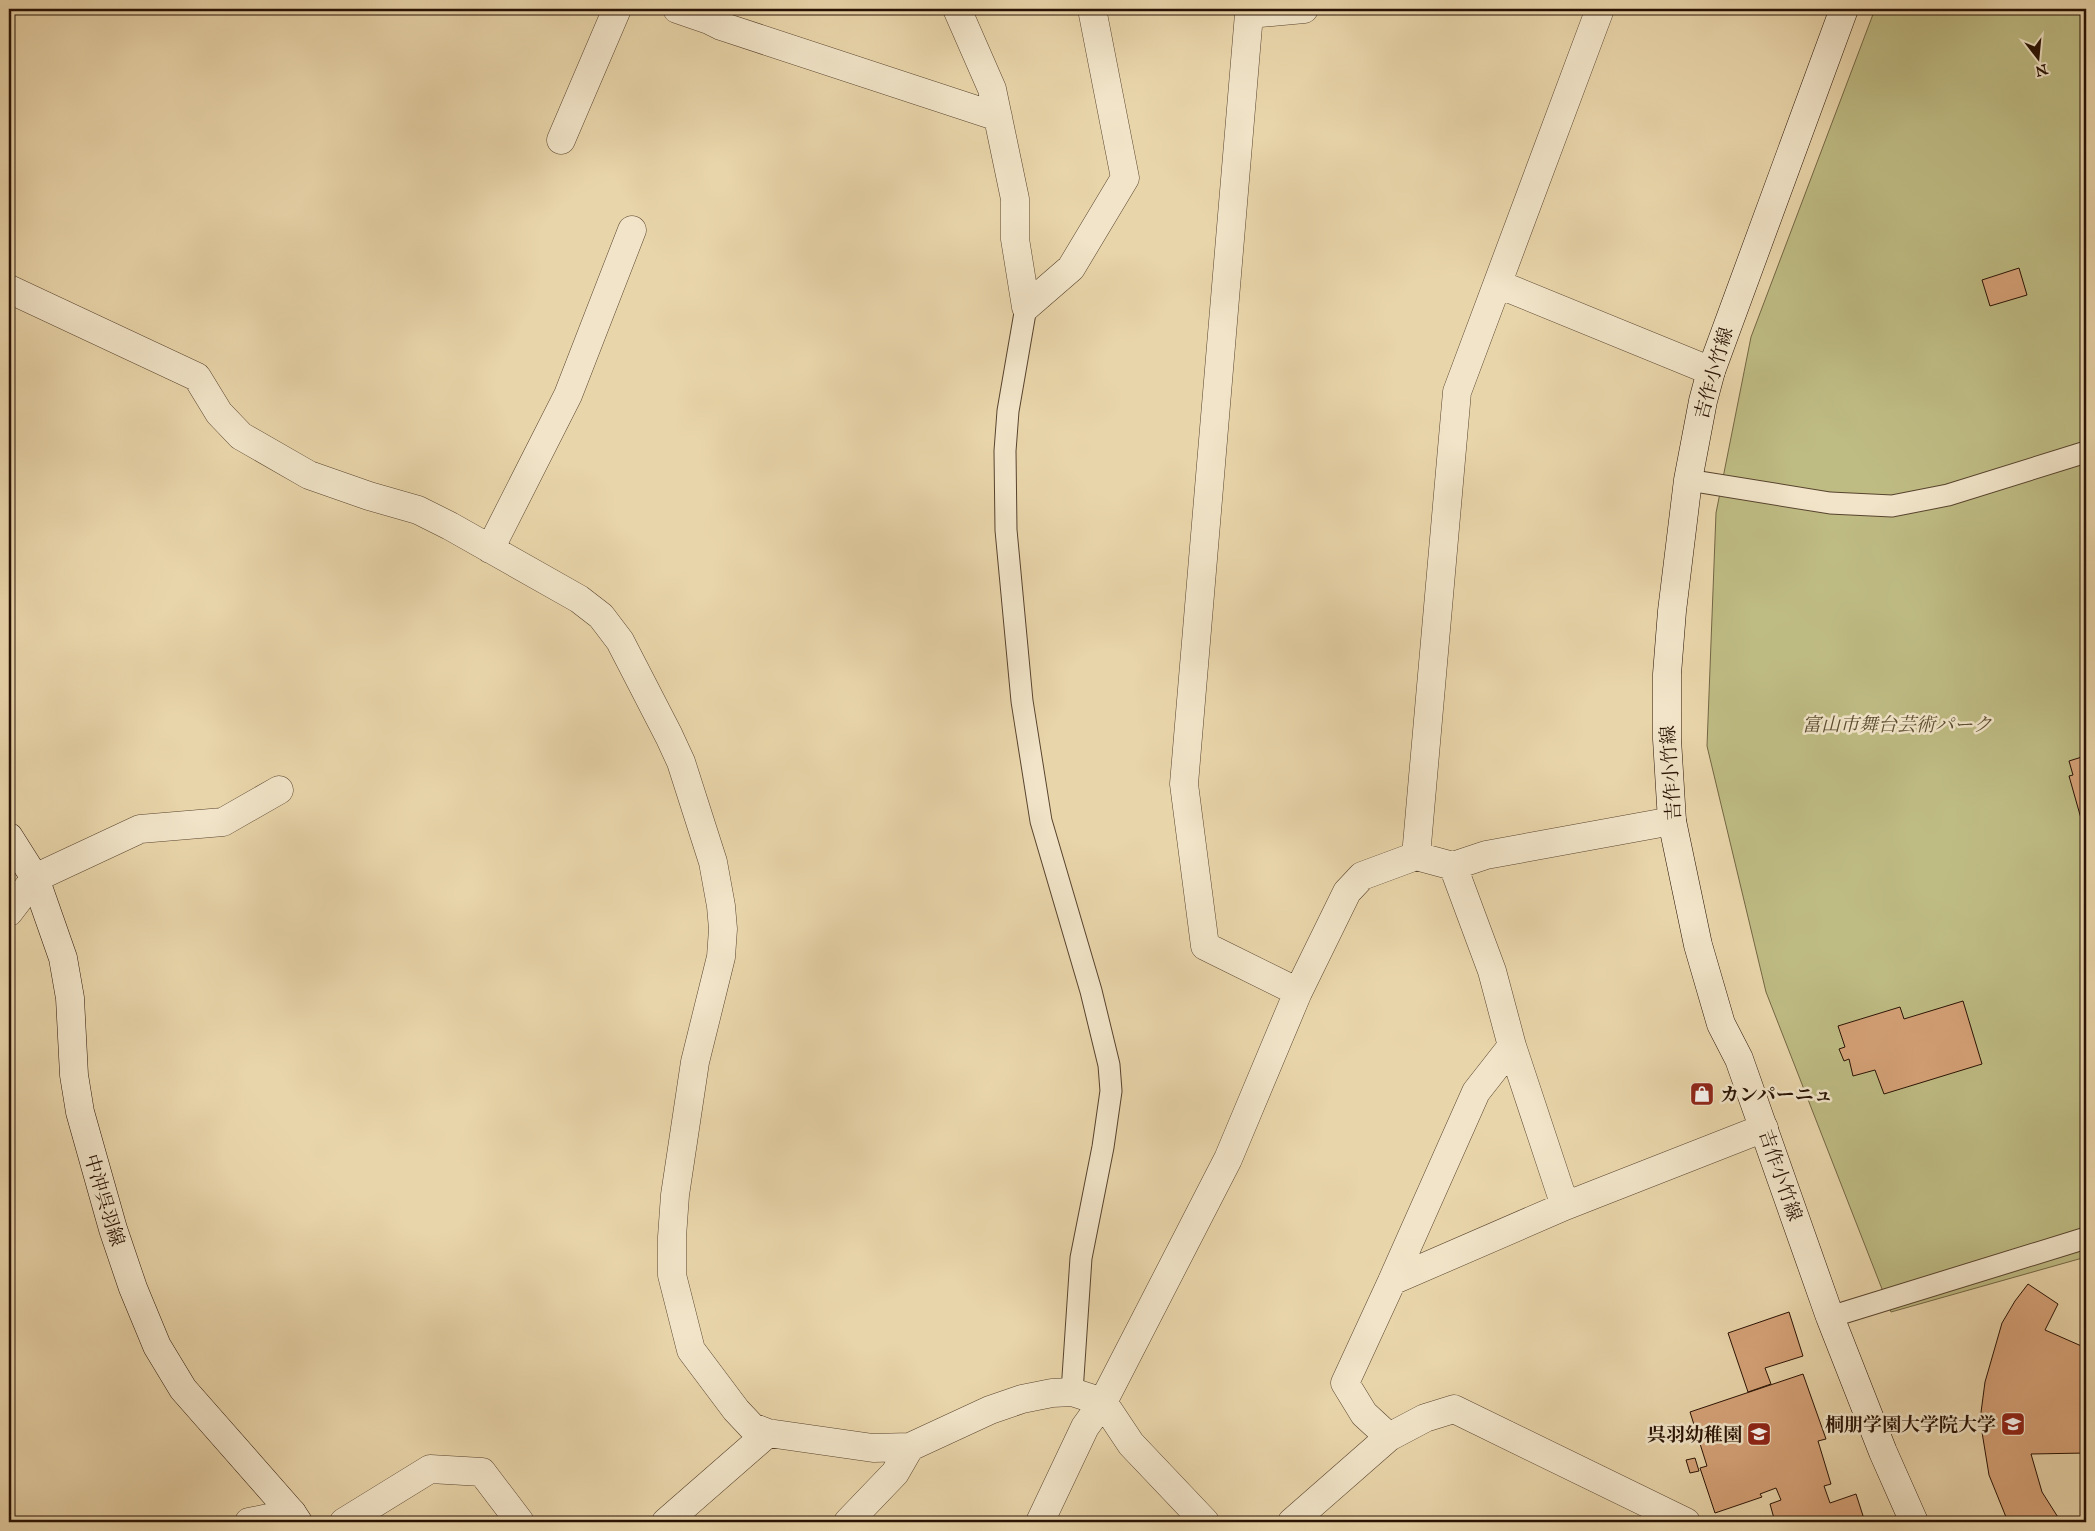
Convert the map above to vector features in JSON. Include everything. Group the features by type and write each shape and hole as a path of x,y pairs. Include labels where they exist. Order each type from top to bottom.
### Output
{"street":[{"path":"561,140 617,9"},
{"path":"677,9 721,26 998,117"},
{"path":"957,9 992,89 1015,199 1015,239 1026,307"},
{"path":"1026,307 1071,268 1125,178 1092,9"},
{"path":"1298,992 1205,946 1184,784 1249,14 1304,9"},
{"path":"1416,856 1457,392 1600,9"},
{"name":"吉作小竹線","path":"1844,9 1711,371 1703,401 1688,480 1667,674 1667,739 1672,821 1698,945 1720,1024 1739,1060 1830,1317 1883,1452 1914,1522"},
{"path":"490,549 568,395 632,230"},
{"path":"1498,284 1711,371"},
{"path":"9,289 197,377 220,414 241,436 309,475 369,496 418,510 450,526 578,599 601,616 620,641 681,762 713,862 721,906 723,929 721,957 695,1062 676,1195 672,1237 672,1275 691,1350 736,1410 752,1427 768,1433 873,1448 910,1447 990,1410 1022,1399 1052,1392 1072,1392 1103,1402 1131,1444 1206,1522"},
{"path":"9,912 35,878 140,829 223,822 279,790"},
{"path":"1040,1522 1085,1426 1103,1402 1228,1159 1298,992 1347,892 1362,876 1416,856 1453,866 1486,855 1672,821"},
{"name":"中沖呉羽線","path":"9,837 35,878 63,958 70,998 74,1075 80,1112 113,1229 133,1288 157,1346 183,1389 295,1518"},
{"path":"1453,866 1492,971 1512,1046 1565,1206"},
{"path":"1389,1437 1364,1414 1344,1383 1392,1281 1476,1092 1512,1046"},
{"path":"1392,1281 1565,1206 1764,1128"},
{"path":"1292,1522 1389,1437 1425,1418 1454,1409 1686,1522"},
{"path":"666,1522 768,1433"},
{"path":"848,1522 895,1473 910,1447"},
{"path":"344,1522 430,1469 482,1472 520,1522"},
{"path":"249,1522 295,1518"}],"lane":[{"path":"1026,307 1008,411 1005,450 1006,530 1022,701 1041,821 1090,991 1109,1065 1111,1091 1103,1147 1081,1258 1072,1392"},
{"path":"1688,480 1830,503 1892,506 1948,495 2086,452"},
{"path":"1830,1317 2086,1238"}],"green space":[{"name":"富山市舞台芸術パーク","path":"1875,9 2086,9 2086,1257 1891,1312 1766,992 1707,746 1716,513 1751,337"}],"building":[{"path":"2019,268 2027,295 1990,306 1982,280"},
{"path":"2086,753 2086,829 2084,829 2069,776 2073,775 2069,761 2085,756 2083,754"},
{"path":"1963,1001 1982,1064 1884,1094 1875,1070 1853,1076 1849,1059 1844,1061 1839,1049 1845,1047 1838,1026 1900,1007 1904,1019"},
{"path":"2028,1284 2058,1304 2045,1330 2086,1348 2086,1453 2031,1454 2042,1492 2061,1522 2008,1522 1989,1475 1980,1420 1985,1382 2002,1323"},
{"path":"1789,1312 1803,1356 1765,1368 1771,1384 1748,1392 1728,1333"},
{"path":"1803,1374 1826,1439 1818,1441 1831,1484 1824,1486 1830,1503 1856,1494 1865,1522 1775,1522 1770,1504 1781,1500 1776,1488 1760,1494 1762,1497 1715,1513 1700,1468 1707,1466 1690,1412"},
{"path":"1695,1458 1699,1471 1690,1473 1686,1460"}],"place":[{"name":"カンパーニュ","path":"1702,1094"},
{"name":"桐朋学園大学院大学","path":"2013,1424"},
{"name":"呉羽幼稚園","path":"1759,1434"}]}
